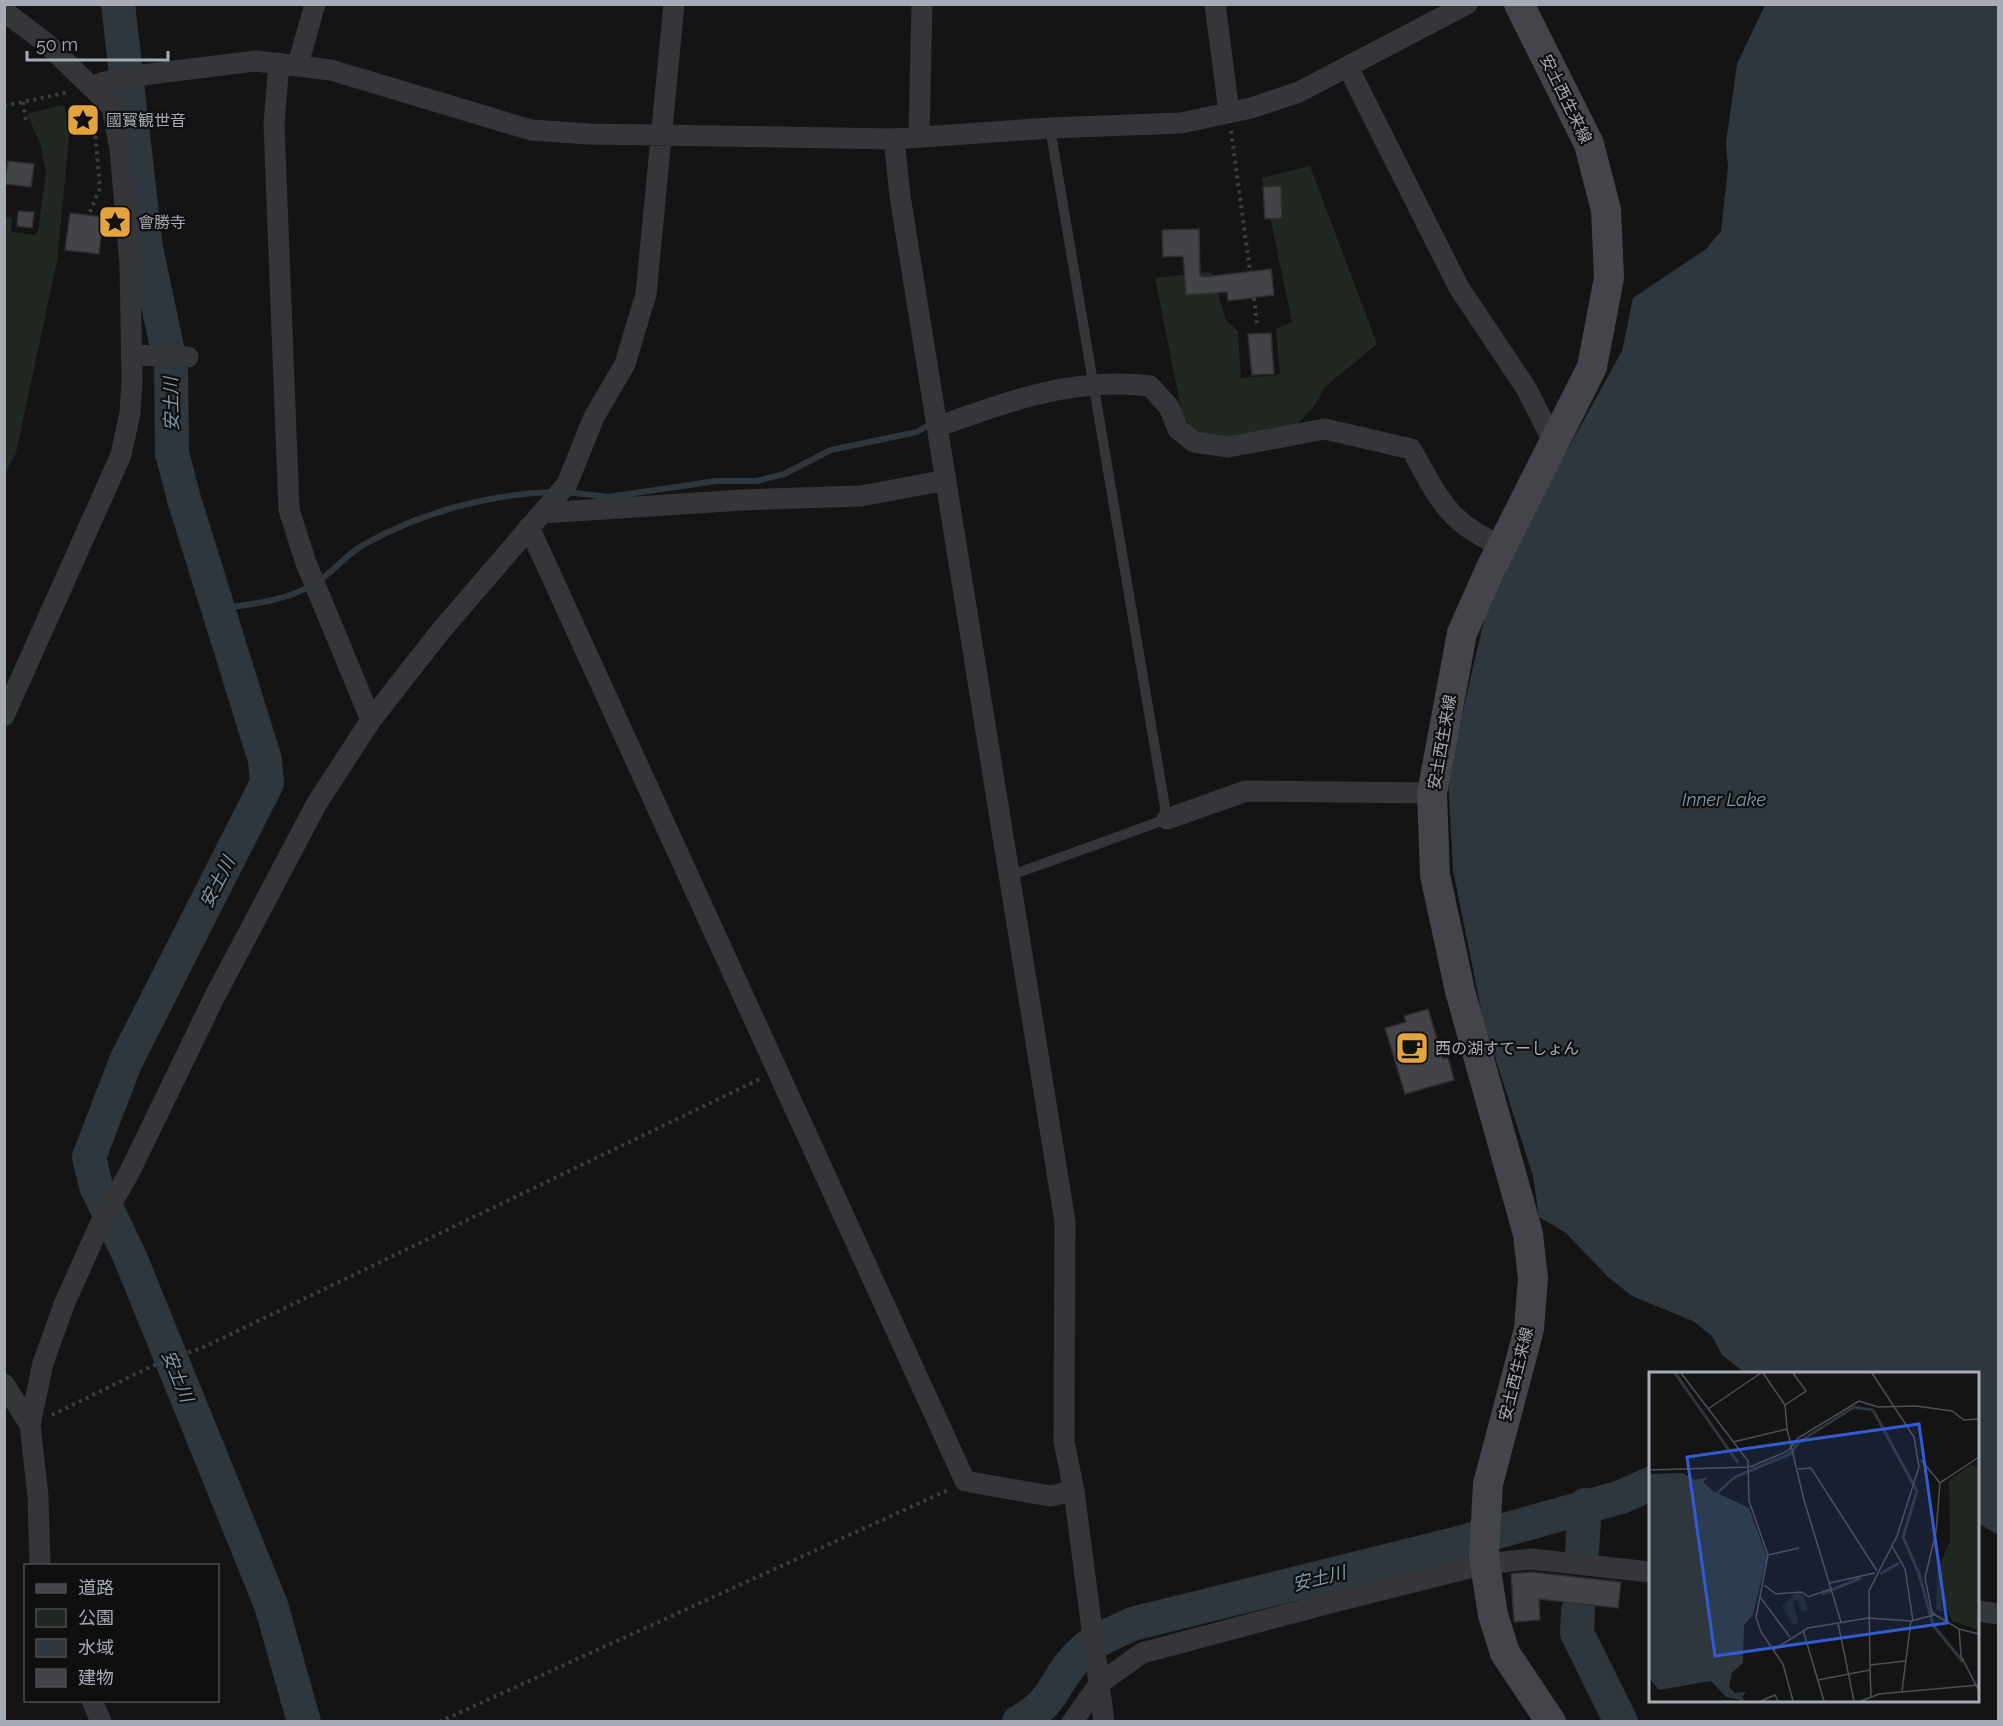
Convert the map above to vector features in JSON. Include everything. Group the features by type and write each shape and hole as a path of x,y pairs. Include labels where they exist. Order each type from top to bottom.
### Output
{"main road":[{"name":"安土西生来線","path":"1519,4 1589,144 1606,210 1609,278 1592,367 1502,546 1462,633 1432,793 1435,875 1460,991 1528,1234 1533,1278 1529,1329 1488,1484 1484,1560 1492,1615 1505,1653 1551,1722"}],"street":[{"path":"315,4 288,63 274,124 289,510 321,604 371,720"},
{"path":"40,1564 38,1496 30,1425 43,1363 65,1302 102,1220 129,1173 215,996 317,803 371,720 439,633 567,484 594,417 625,364 646,294 674,4"},
{"path":"919,136 922,4"},
{"path":"1215,4 1228,112"},
{"path":"97,84 142,75 256,61 288,63 331,70 531,130 660,137 894,139 1050,128 1181,123 1251,108 1299,92 1467,4"},
{"path":"4,11 97,84 112,107 120,149 130,264 132,355 130,413 121,455 4,716"},
{"path":"1348,67 1458,286 1526,388 1554,443"},
{"path":"894,139 900,196 1065,1222 1064,1442 1074,1491 1104,1722"},
{"path":"132,355 188,357"},
{"path":"938,427 1013,399 1059,388 1123,382 1150,386 1169,407 1178,429 1194,442 1228,447 1325,429 1411,449 1446,510 1474,534 1502,546"},
{"path":"540,514 732,501 861,496 946,480"},
{"path":"540,514 776,1071 964,1481 1050,1496 1074,1491"},
{"path":"1167,819 1246,791 1432,793"},
{"path":"4,1384 30,1425"},
{"path":"1072,1722 1099,1673 1142,1653 1484,1560 1531,1559 1649,1572"},
{"path":"1979,1611 1998,1614"},
{"path":"92,1702 101,1722"}],"lane":[{"path":"1009,876 1167,819 1050,128"}],"path":[{"path":"4,106 97,84"},
{"path":"23,102 26,121"},
{"path":"1228,112 1250,272"},
{"path":"90,212 100,188 95,133"},
{"path":"1254,298 1257,323"},
{"path":"30,1425 152,1366 204,1347 776,1071"},
{"path":"439,1722 964,1481"}],"green space":[{"path":"64,106 70,128 57,261 16,453 5,474 5,217 12,218 11,232 35,235 38,232 46,172 40,143 27,114"},
{"path":"1310,166 1377,344 1325,387 1314,406 1292,430 1231,442 1199,438 1182,414 1155,278 1211,272 1226,320 1238,331 1241,378 1280,375 1276,329 1292,322 1262,178"}],"water":[{"name":"Inner Lake","path":"1765,5 1998,5 1998,1535 1979,1524 1979,1372 1744,1372 1722,1355 1712,1336 1693,1321 1632,1296 1608,1277 1566,1233 1539,1217 1533,1176 1483,1019 1453,870 1448,775 1485,616 1538,503 1622,351 1633,298 1706,249 1721,231 1728,168 1726,143 1737,64"}],"building":[{"path":"8,161 34,164 31,187 5,184"},
{"path":"1281,186 1282,218 1265,219 1263,187"},
{"path":"18,211 34,212 32,228 17,226"},
{"path":"70,213 103,217 99,254 65,250"},
{"path":"1199,229 1200,275 1204,277 1271,269 1274,295 1228,301 1227,292 1186,295 1183,256 1163,257 1162,230"},
{"path":"1271,333 1274,374 1252,375 1248,334"},
{"name":"西の湖すてーしょん","path":"1428,1009 1443,1059 1448,1057 1454,1080 1405,1094 1385,1028 1406,1022 1404,1016"},
{"path":"1531,1572 1621,1582 1618,1608 1539,1599 1540,1620 1514,1622 1511,1574"}],"waterway":[{"name":"安土川","path":"118,4 146,248 171,366 172,453 184,499 265,760 267,783 126,1061 89,1157 96,1186 130,1257 271,1605 304,1722"},
{"path":"567,492 608,497 716,481 757,481 784,474 831,450 917,432 932,423"},
{"path":"217,609 267,601 303,590 321,580 365,544 433,514 505,496 554,492"},
{"name":"安土川","path":"1019,1722 1041,1706 1066,1670 1083,1651 1100,1639 1132,1624 1455,1544 1621,1497 1649,1484"},
{"path":"1582,1551 1585,1505"},
{"path":"1578,1611 1577,1633 1621,1722"}],"place":[{"name":"國寳観世音","path":"83,120"},
{"name":"會勝寺","path":"115,222"},
{"name":"西の湖すてーしょん","path":"1412,1048"}]}
